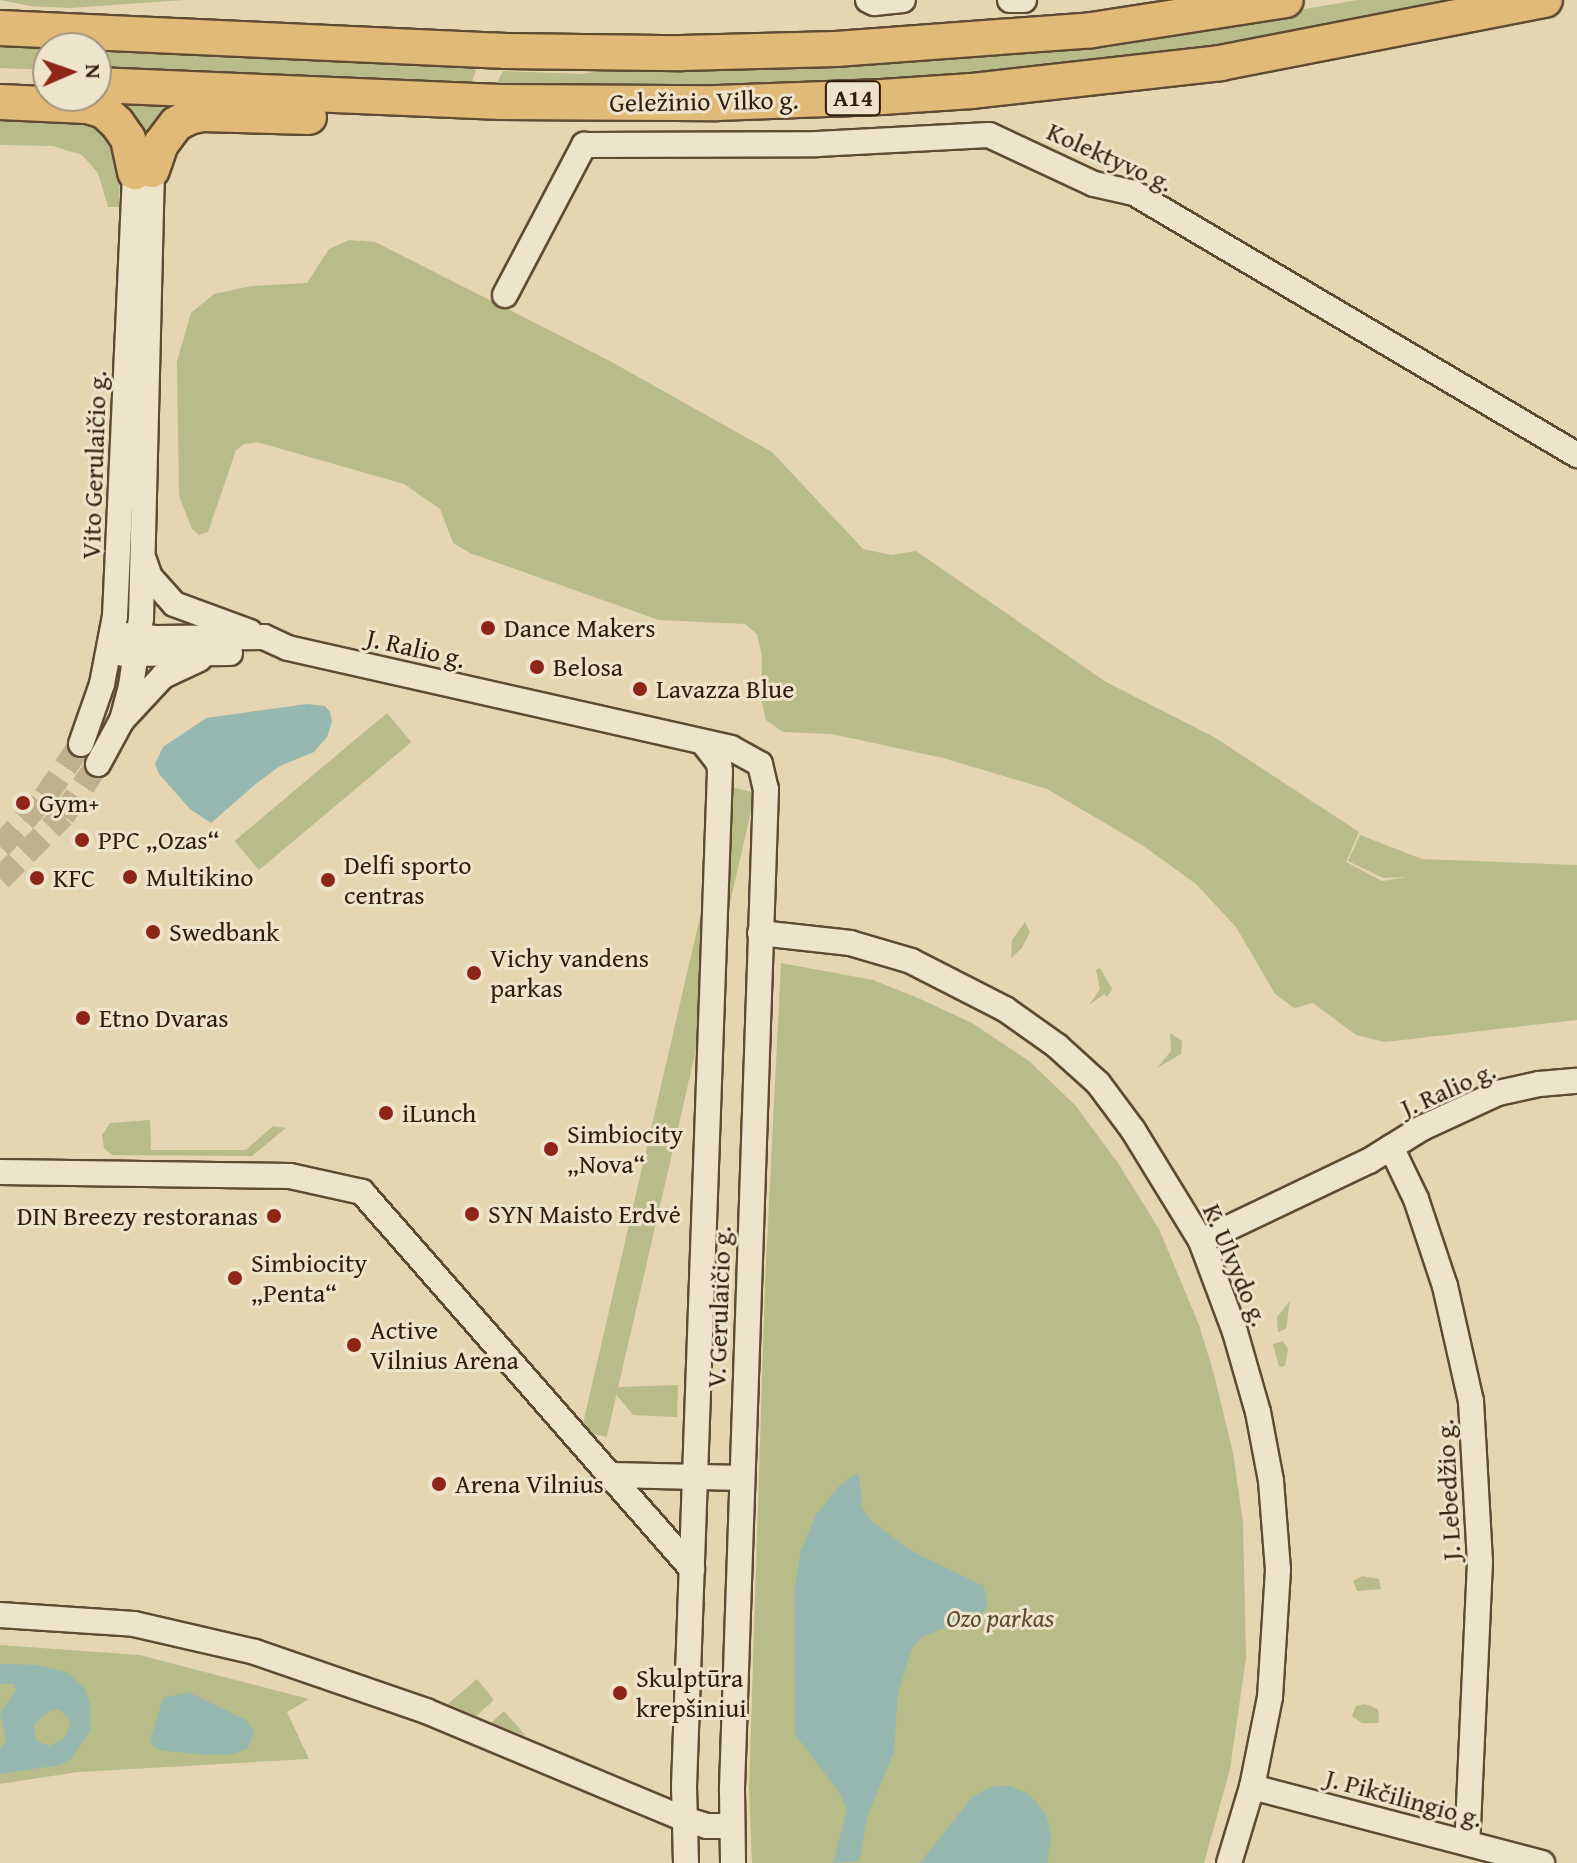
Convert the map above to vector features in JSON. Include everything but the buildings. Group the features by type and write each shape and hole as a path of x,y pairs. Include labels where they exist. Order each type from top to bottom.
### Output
{"highway":[{"path":"1196,14 1226,0"},
{"name":"Geležinio Vilko g.","path":"112,33 506,51 681,53 836,49 1092,30 1286,0"},
{"name":"Geležinio Vilko g.","path":"112,86 492,101 717,103 972,91 1220,63 1545,0"},
{"path":"0,12 90,32"},
{"name":"Geležinio Vilko g.","path":"0,28 90,32"},
{"path":"143,171 176,124 202,114 353,118 492,101 484,76 493,57 506,51"},
{"path":"0,81 32,82"},
{"path":"0,102 87,106 104,111 128,139 143,171"}],"street":[{"path":"868,0 874,3 903,0"},
{"path":"1010,0 1024,0"},
{"name":"Kolektyvo g.","path":"505,295 584,145 817,144 989,135 1094,184 1134,193 1577,455"},
{"name":"Vito Gerulaičio g.","path":"122,720 138,646 143,558 143,171"},
{"name":"Vito Gerulaičio g.","path":"81,744 102,684 111,644 143,171"},
{"path":"143,558 150,577 174,604 264,637"},
{"name":"J. Ralio g.","path":"111,644 138,646 264,637 288,648 704,744"},
{"path":"138,646 217,654 288,648"},
{"path":"98,764 122,720 163,676 176,668 217,654"},
{"path":"704,744 731,748 752,757"},
{"path":"704,744 719,763 720,772"},
{"path":"720,772 730,763 752,757"},
{"name":"V. Gerulaičio g.","path":"733,1863 742,1478 766,789 760,764 752,757"},
{"name":"V. Gerulaičio g.","path":"686,1863 684,1819 720,772"},
{"name":"K. Ulvydo g.","path":"760,933 850,943 898,957 963,985 1005,1009 1057,1046 1098,1083 1133,1130 1201,1241 1235,1332 1258,1412 1276,1529 1277,1632 1270,1697 1252,1787 1229,1863"},
{"name":"J. Ralio g.","path":"1201,1241 1391,1147 1422,1128 1498,1093 1539,1084 1577,1081"},
{"name":"J. Lebedžio g.","path":"1391,1147 1416,1199 1445,1286 1471,1401 1480,1562 1467,1843"},
{"path":"0,1172 290,1176 362,1192 613,1475 692,1569"},
{"path":"613,1475 742,1478"},
{"path":"0,1615 134,1624 269,1657 426,1711 684,1819 707,1826 732,1826"},
{"name":"J. Pikčilingio g.","path":"1252,1787 1542,1863"}],"green space":[{"path":"0,0 184,0 70,8 30,6"},
{"path":"1358,0 1496,0 1322,36 906,87 501,86 498,81 503,71 583,74 633,65 1209,25"},
{"path":"0,38 32,40 32,69 0,68"},
{"path":"112,44 469,64 476,71 471,84 112,73"},
{"path":"112,101 196,103 145,147 105,112 112,112"},
{"path":"0,112 91,121 104,131 113,145 120,173 119,207 108,207 98,173 82,155 53,146 0,145"},
{"path":"349,240 375,242 608,360 772,452 863,549 891,555 916,551 1106,682 1214,737 1359,832 1346,862 1382,881 1408,877 1383,878 1348,861 1360,835 1422,859 1577,865 1577,1020 1385,1042 1356,1035 1313,1003 1294,1008 1275,994 1236,927 1196,884 1142,845 1047,789 943,758 832,734 783,732 766,720 761,698 762,655 757,634 745,624 659,620 470,553 453,543 440,509 404,484 257,442 244,444 236,450 208,532 199,535 192,529 179,496 177,361 191,313 214,294 252,286 307,283 329,249"},
{"path":"387,713 411,742 259,870 235,841"},
{"path":"730,787 755,793 607,1437 581,1431"},
{"path":"1025,922 1030,932 1022,948 1011,958 1012,940"},
{"name":"Ozo parkas","path":"781,963 873,980 972,1023 1029,1061 1075,1105 1118,1163 1159,1229 1199,1325 1214,1374 1233,1453 1243,1522 1246,1658 1230,1769 1204,1863 752,1863 749,1790 765,1284"},
{"path":"1100,968 1112,989 1107,997 1104,994 1089,1005 1100,989 1096,970"},
{"path":"1170,1033 1182,1041 1181,1054 1157,1068 1171,1051"},
{"path":"150,1120 151,1150 246,1150 273,1126 286,1128 252,1156 112,1155 104,1148 102,1135 110,1123"},
{"path":"1290,1301 1286,1329 1278,1332 1277,1317"},
{"path":"1283,1341 1288,1349 1285,1366 1279,1367 1273,1344"},
{"path":"678,1385 677,1417 633,1415 615,1393 619,1387"},
{"path":"1362,1576 1379,1579 1381,1589 1357,1591 1353,1581"},
{"path":"700,1602 706,1603 678,1778 672,1777"},
{"path":"0,1645 139,1655 309,1699 287,1712 309,1759 78,1772 0,1784"},
{"path":"477,1679 494,1700 476,1716 448,1704"},
{"path":"1365,1704 1378,1709 1379,1723 1362,1723 1352,1716 1356,1706"},
{"path":"504,1711 526,1736 491,1723"}],"water":[{"path":"307,704 325,706 330,712 332,722 327,737 314,752 280,766 257,783 211,823 190,809 159,774 155,764 163,747 206,718"},
{"path":"859,1475 862,1508 870,1520 913,1552 984,1586 987,1605 982,1615 923,1636 912,1648 898,1692 894,1752 867,1817 859,1861 833,1863 847,1810 839,1792 795,1734 794,1591 801,1550 816,1515 840,1485"},
{"path":"0,1664 38,1665 66,1672 85,1688 90,1704 90,1731 71,1759 60,1765 0,1774 0,1748 6,1741 0,1713 16,1691 14,1684 0,1684","holes":["60,1709 71,1722 65,1738 49,1746 35,1740 34,1724 48,1712"]},
{"path":"188,1692 246,1720 254,1733 247,1749 233,1754 207,1755 158,1750 150,1742 163,1698"},
{"path":"994,1786 1009,1786 1025,1792 1036,1801 1047,1818 1051,1837 1047,1863 920,1863 973,1796"}],"tunnel":[{"path":"0,847 45,797 81,744"},
{"path":"0,879 63,816 98,764"}],"place":[{"name":"Dance Makers","path":"488,628"},
{"name":"Belosa","path":"537,667"},
{"name":"Lavazza Blue","path":"640,689"},
{"name":"Gym+","path":"23,803"},
{"name":"PPC „Ozas“","path":"82,840"},
{"name":"Multikino","path":"130,877"},
{"name":"KFC","path":"37,878"},
{"name":"Delfi sporto centras","path":"328,880"},
{"name":"Swedbank","path":"153,932"},
{"name":"Vichy vandens parkas","path":"474,973"},
{"name":"Etno Dvaras","path":"83,1018"},
{"name":"iLunch","path":"386,1113"},
{"name":"Simbiocity „Nova“","path":"551,1149"},
{"name":"SYN Maisto Erdvė","path":"472,1214"},
{"name":"DIN Breezy restoranas","path":"274,1216"},
{"name":"Simbiocity „Penta“","path":"235,1278"},
{"name":"Active Vilnius Arena","path":"354,1345"},
{"name":"Arena Vilnius","path":"439,1484"},
{"name":"Skulptūra krepšiniui","path":"620,1693"}]}
